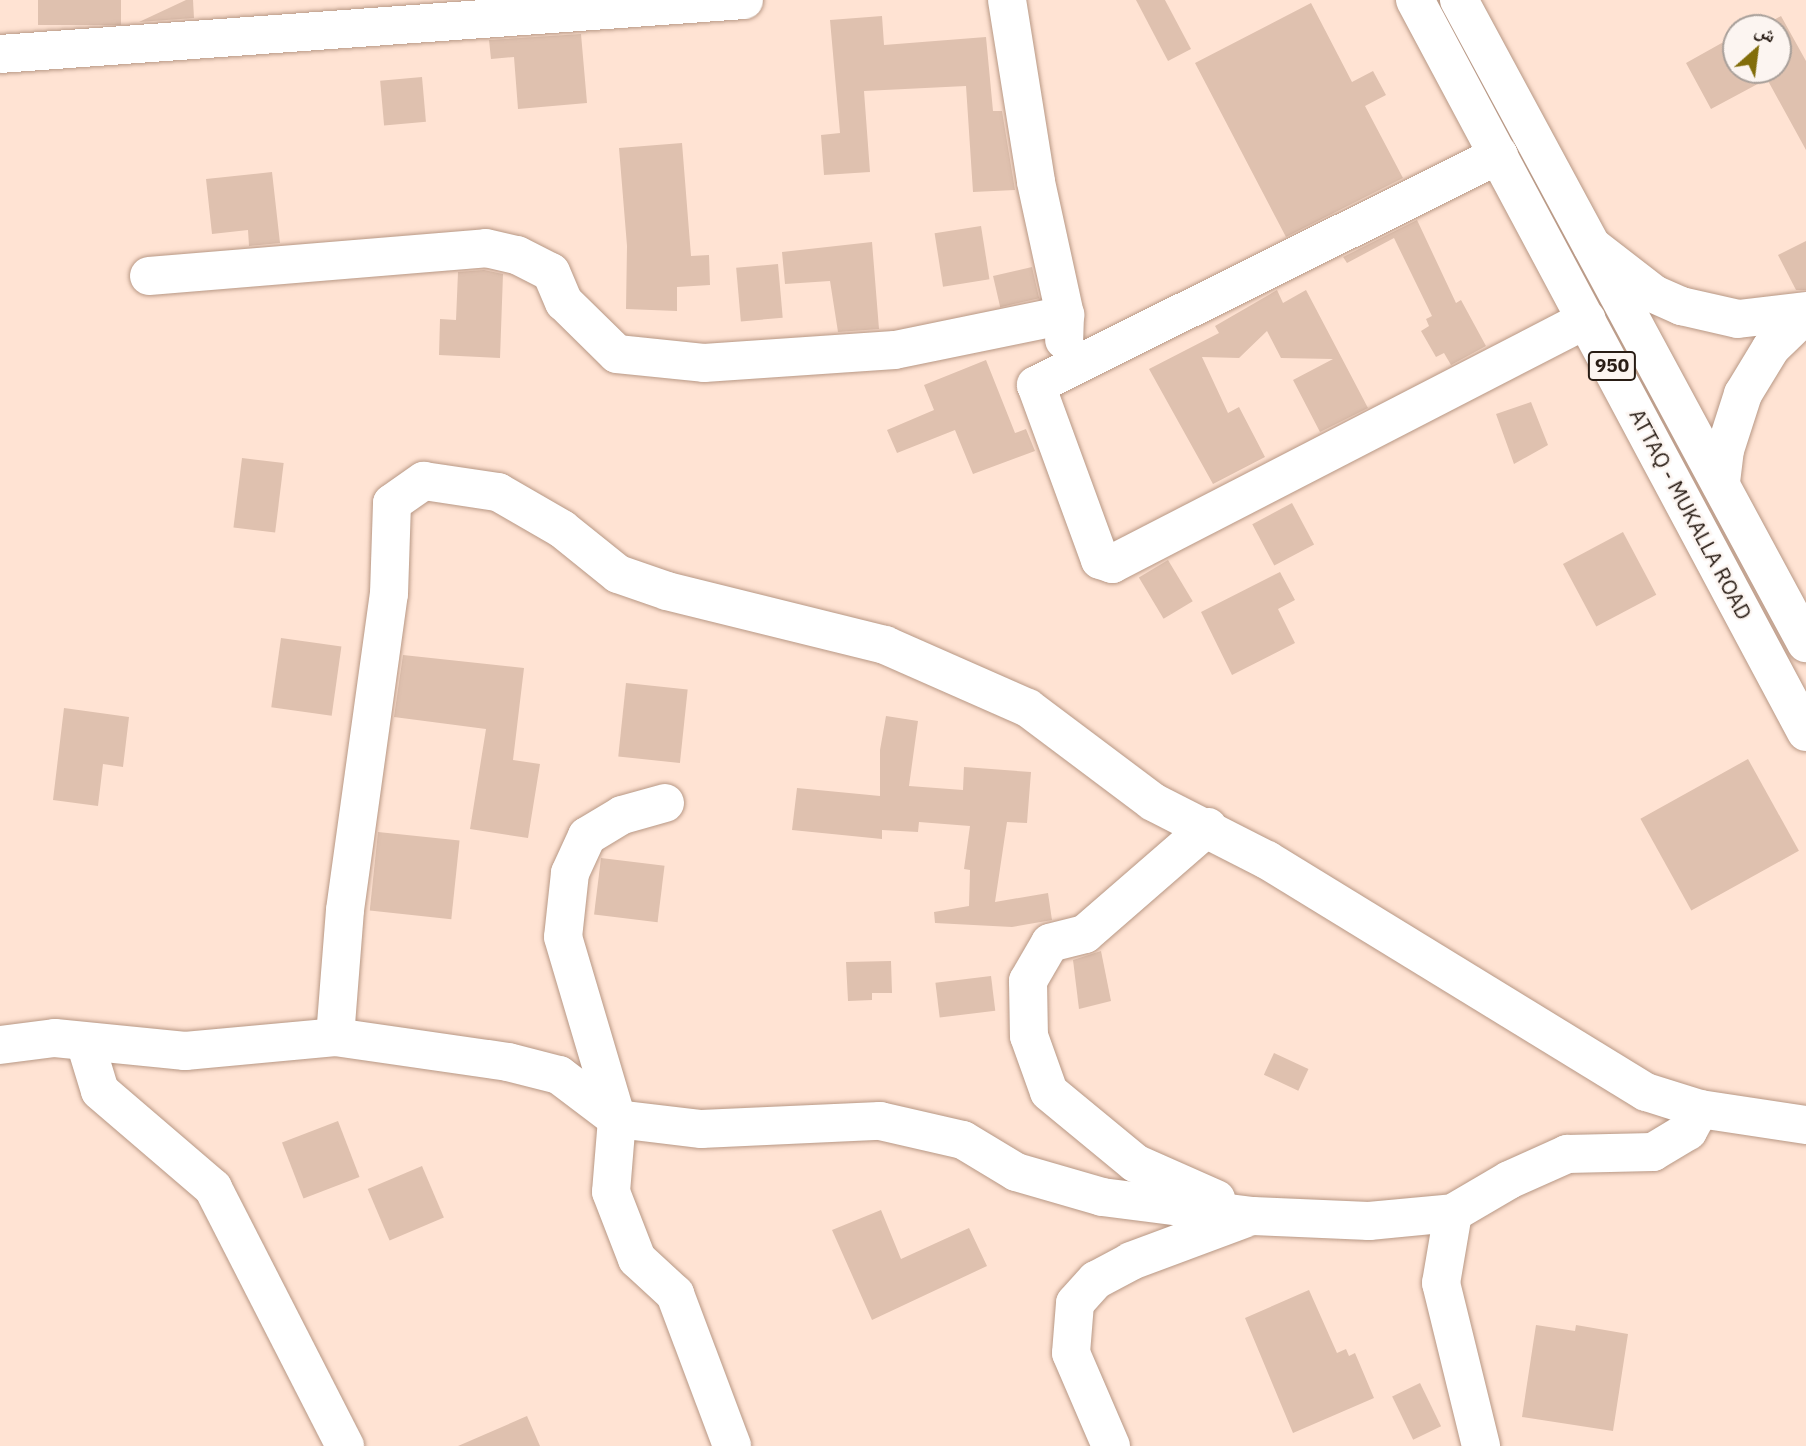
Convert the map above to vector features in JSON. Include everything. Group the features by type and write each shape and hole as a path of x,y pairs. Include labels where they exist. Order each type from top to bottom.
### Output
{"street":[{"path":"0,54 744,0"},
{"path":"1007,0 1035,182 1065,315 1063,370"},
{"name":"ATTAQ - MUKALLA ROAD","path":"1415,0 1806,732"},
{"name":"ATTAQ - MUKALLA ROAD","path":"1459,0 1806,643"},
{"path":"1499,155 1036,385 1100,560 1112,564 1587,319"},
{"path":"1592,246 1654,294 1681,306 1738,319 1806,312"},
{"path":"149,276 486,248 517,255 551,272 564,302 617,354 704,363 895,350 1065,315"},
{"path":"1721,482 1725,450 1743,394 1771,348 1806,312"},
{"path":"335,1037 345,910 389,594 392,503 424,481 498,492 562,529 618,574 667,591 885,645 1028,708 1153,802 1208,827 1646,1092 1700,1109 1806,1125"},
{"path":"665,803 622,815 587,836 570,873 563,937 617,1119 611,1192 636,1259 675,1294 727,1445"},
{"path":"1208,827 1085,934 1050,943 1028,981 1029,1036 1049,1093 1135,1163 1253,1216"},
{"path":"0,1045 55,1038 185,1051 335,1037 508,1062 559,1075 617,1119 701,1129 880,1121 963,1140 1016,1172 1102,1197 1253,1216 1369,1221 1453,1213 1509,1180 1567,1154 1653,1152 1688,1131 1700,1109"},
{"path":"85,1042 100,1091 213,1188 345,1446"},
{"path":"1453,1213 1441,1283 1482,1446"},
{"path":"1111,1446 1071,1353 1075,1303 1096,1280 1131,1261 1253,1216"}],"building":[{"path":"38,0 121,0 121,25 38,25"},
{"path":"186,0 193,0 194,18 139,22"},
{"path":"1136,0 1165,0 1191,49 1168,61"},
{"path":"1311,3 1352,82 1373,71 1386,95 1365,106 1403,178 1286,237 1195,63"},
{"path":"882,16 884,45 986,37 993,111 1002,111 1015,190 973,192 966,86 864,91 870,172 824,175 821,135 840,133 830,20"},
{"path":"581,34 587,103 518,109 514,57 491,59 489,40"},
{"path":"1792,36 1806,61 1806,150 1770,84 1792,84"},
{"path":"1722,43 1722,84 1758,84 1711,109 1686,63"},
{"path":"422,77 426,122 384,125 380,81"},
{"path":"682,143 691,256 709,255 710,285 677,287 677,311 626,309 627,246 619,148"},
{"path":"272,172 280,243 249,246 248,230 212,234 206,179"},
{"path":"1417,220 1456,303 1461,300 1486,346 1451,365 1444,353 1436,357 1421,331 1429,326 1426,319 1432,316 1394,238 1347,263 1343,257"},
{"path":"981,226 989,279 943,287 935,233"},
{"path":"1806,241 1806,290 1796,290 1778,255"},
{"path":"872,242 879,329 838,332 830,281 785,284 782,252"},
{"path":"778,264 783,318 741,321 736,268"},
{"path":"1032,267 1039,298 1000,307 993,276"},
{"path":"484,270 503,274 500,358 439,355 440,319 456,320 458,272"},
{"path":"1277,290 1283,303 1306,290 1368,408 1320,432 1293,380 1333,359 1281,358 1267,331 1239,358 1202,357 1228,413 1239,407 1265,457 1213,484 1149,369 1219,333 1215,326"},
{"path":"986,360 1015,433 1026,429 1035,451 973,474 955,430 897,453 887,430 934,410 924,385"},
{"path":"1531,402 1548,445 1514,464 1496,414"},
{"path":"242,458 284,463 275,533 233,527"},
{"path":"1292,503 1314,544 1274,566 1252,524"},
{"path":"1623,532 1656,595 1596,627 1563,564"},
{"path":"1168,560 1193,601 1164,619 1139,578"},
{"path":"1280,572 1295,600 1278,609 1295,643 1232,675 1201,612"},
{"path":"281,638 341,646 332,716 271,707"},
{"path":"403,655 524,668 513,760 540,764 528,838 470,829 486,729 394,717"},
{"path":"626,683 688,689 680,763 618,757"},
{"path":"64,708 129,717 123,767 103,764 98,806 53,800"},
{"path":"886,716 918,721 909,786 963,790 964,767 1031,772 1027,823 1007,822 995,902 1048,893 1052,920 1012,927 935,923 934,912 969,906 970,870 964,869 970,826 919,822 918,832 882,830 882,839 792,830 797,788 880,796 880,750"},
{"path":"1748,759 1799,851 1691,910 1640,819"},
{"path":"378,832 460,841 451,919 370,911"},
{"path":"601,858 665,866 658,922 594,915"},
{"path":"1101,951 1111,1001 1079,1009 1073,960"},
{"path":"891,961 892,993 872,993 872,1000 848,1001 846,962"},
{"path":"991,976 995,1011 940,1018 935,983"},
{"path":"1274,1053 1308,1069 1298,1091 1264,1075"},
{"path":"338,1121 360,1177 303,1199 282,1143"},
{"path":"422,1166 444,1218 390,1241 368,1189"},
{"path":"881,1210 901,1259 969,1228 987,1266 872,1320 832,1230"},
{"path":"1309,1290 1337,1353 1346,1349 1349,1356 1355,1353 1374,1398 1293,1433 1245,1318"},
{"path":"1536,1325 1575,1331 1576,1325 1628,1334 1613,1431 1522,1417"},
{"path":"1420,1383 1441,1426 1413,1440 1392,1397"},
{"path":"527,1416 540,1446 458,1446"}]}
